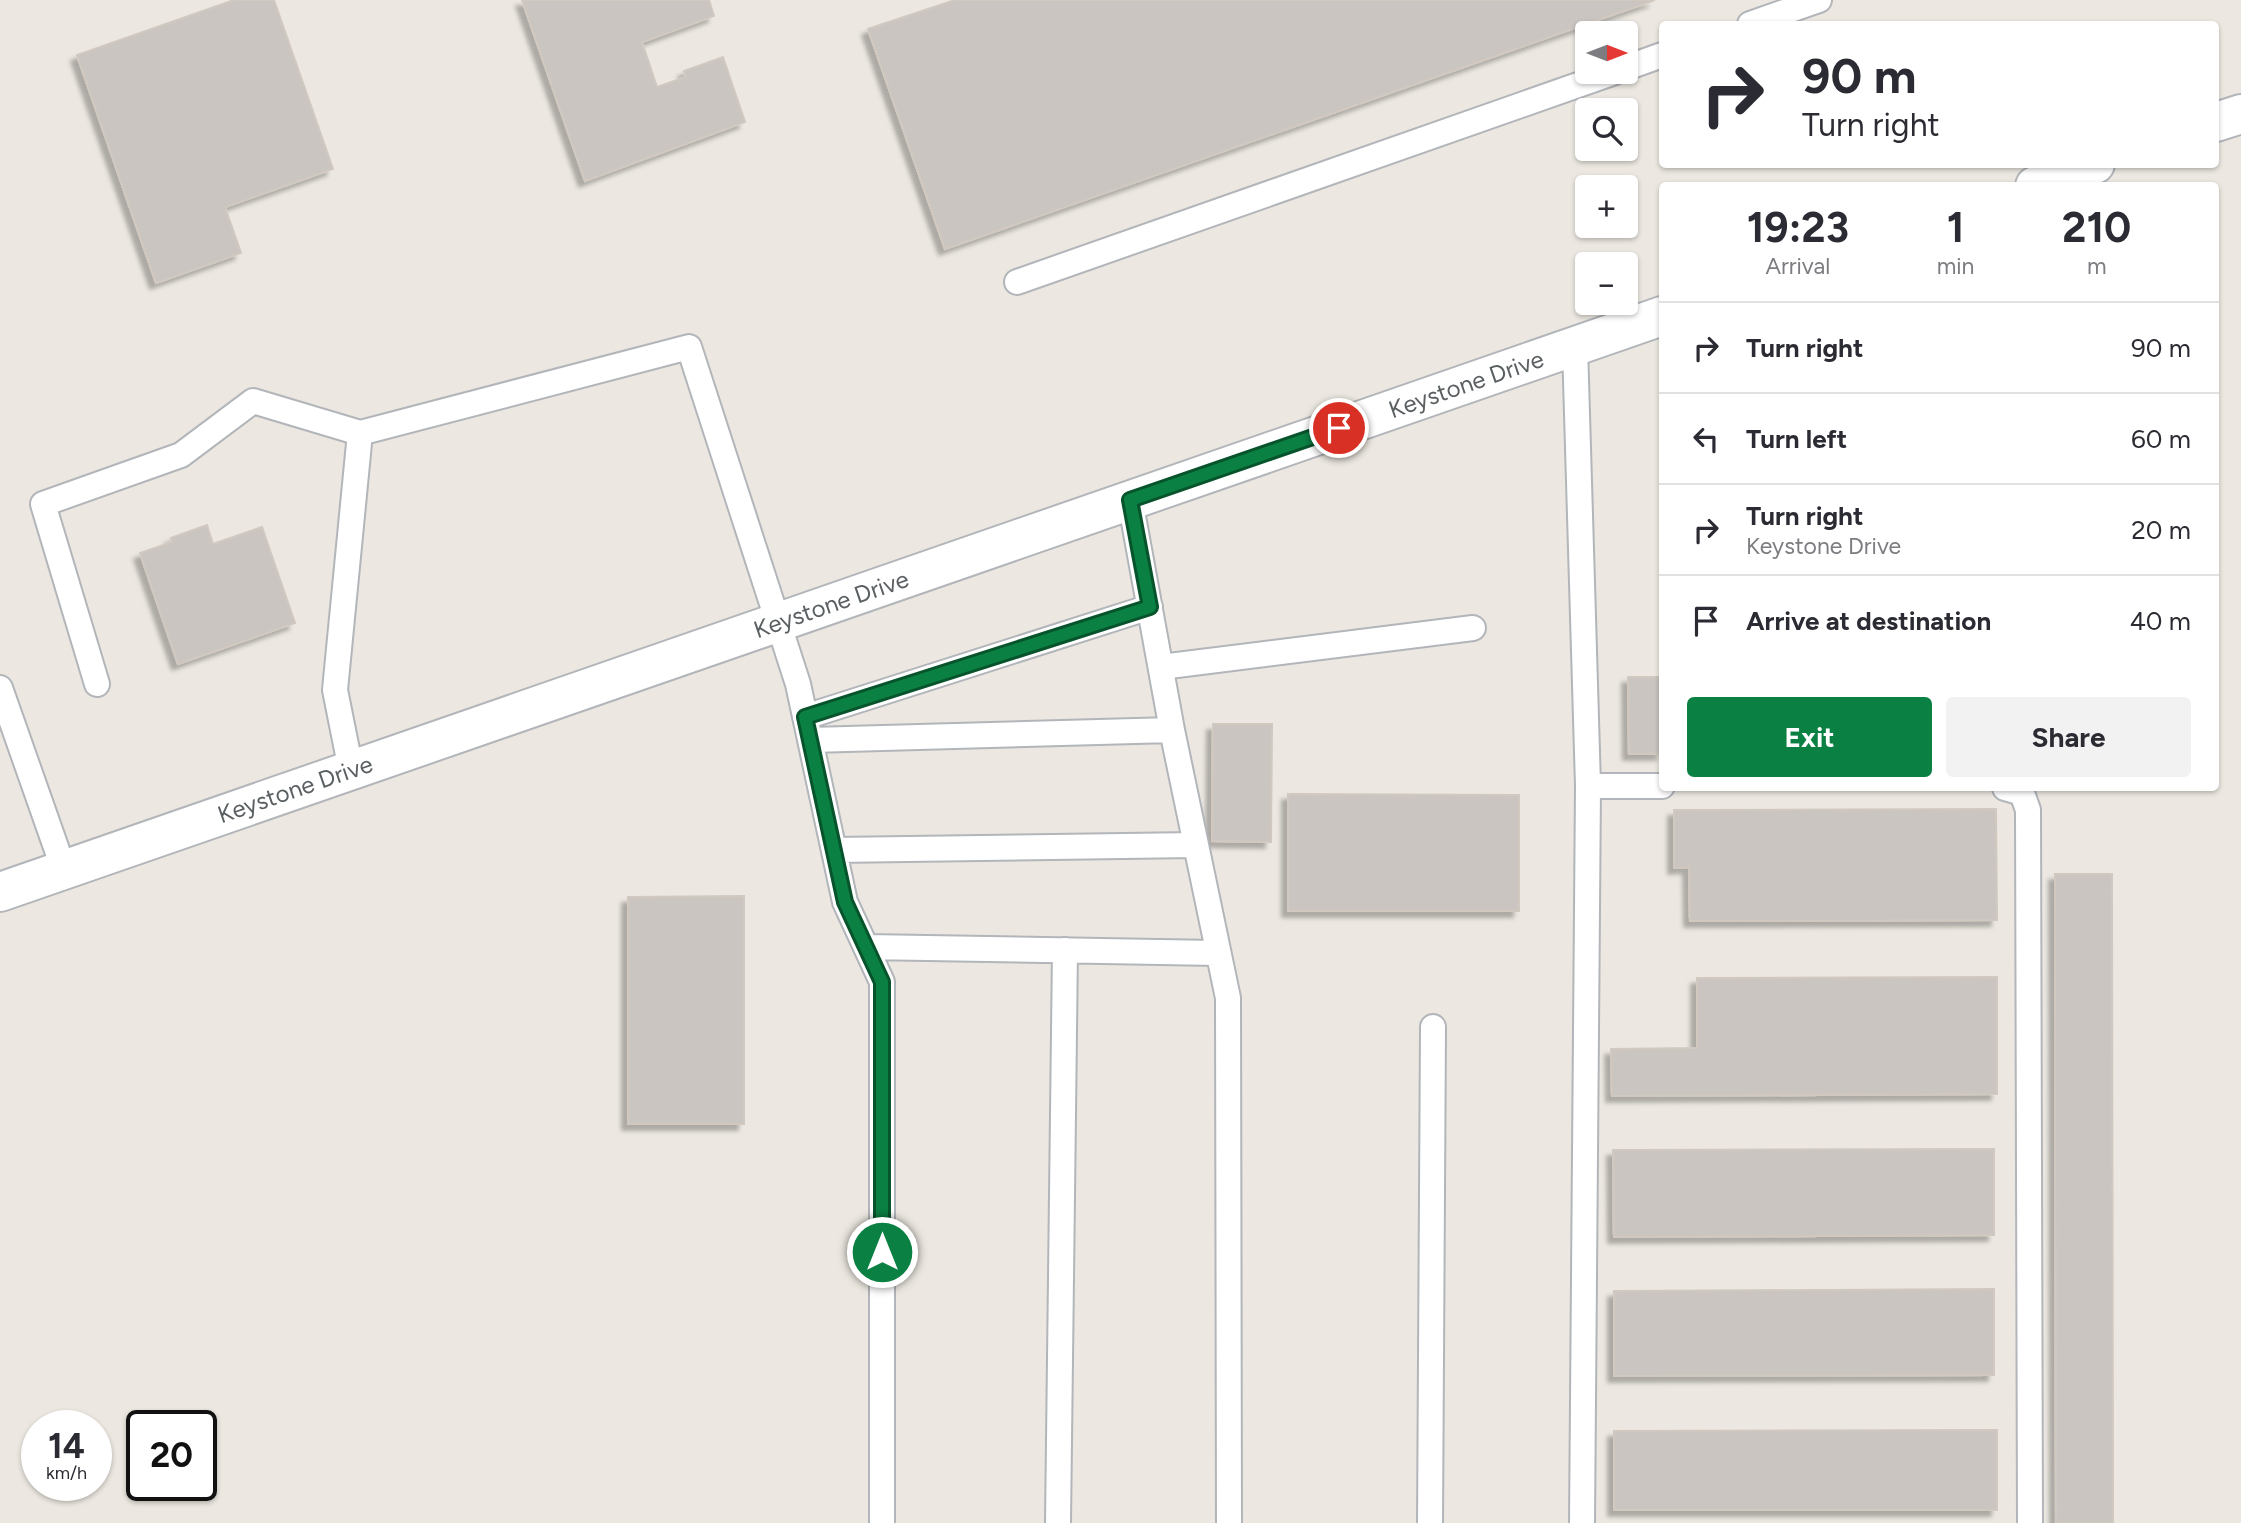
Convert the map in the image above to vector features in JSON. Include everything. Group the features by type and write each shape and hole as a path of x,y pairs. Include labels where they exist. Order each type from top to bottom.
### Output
{"street":[{"path":"2219,121 2241,114"},
{"path":"2046,182 2084,168"},
{"name":"Keystone Drive","path":"0,892 1659,317"}],"lane":[{"path":"1759,21 1819,0"},
{"path":"1638,64 1659,56"},
{"path":"1017,282 1581,84"},
{"path":"1575,346 1588,786 1583,1523"},
{"path":"97,684 43,504 181,454 253,401 360,433 689,347 798,684 845,902 882,982 882,1523"},
{"path":"351,770 335,690 360,433"},
{"path":"1130,500 1172,730 1228,998 1229,1523"},
{"path":"808,728 1150,607"},
{"path":"1161,667 1473,628"},
{"path":"0,688 64,870"},
{"path":"808,728 1172,730"},
{"path":"1588,786 1659,786"},
{"path":"2015,791 2022,793 2028,810 2030,1523"},
{"path":"834,850 1195,845"},
{"path":"866,947 1217,953"},
{"path":"1058,1523 1065,950"},
{"path":"1430,1523 1433,1027"}],"building":[{"path":"234,0 274,0 333,169 225,207 241,253 156,283 77,55"},
{"path":"522,0 709,0 714,16 642,42 657,87 686,77 684,71 723,57 745,122 585,181"},
{"path":"955,0 1655,0 1595,21 1575,21 1575,28 945,249 868,29"},
{"path":"207,525 213,544 262,527 295,623 178,664 140,553 172,542 171,538"},
{"path":"1628,677 1659,677 1659,754 1629,754"},
{"path":"1213,724 1272,724 1271,842 1212,841"},
{"path":"1288,794 1519,795 1519,911 1288,911"},
{"path":"1996,809 1997,920 1690,921 1689,867 1674,868 1674,810"},
{"path":"2055,874 2112,874 2113,1523 2056,1523"},
{"path":"744,896 744,1124 628,1124 628,897"},
{"path":"1997,977 1997,1094 1612,1096 1611,1049 1697,1048 1697,978"},
{"path":"1994,1149 1994,1235 1614,1237 1613,1150"},
{"path":"1994,1289 1994,1375 1614,1376 1614,1291"},
{"path":"1997,1430 1997,1510 1614,1510 1614,1431"}],"route":[{"path":"882,1252 882,982 845,902 805,717 1150,607 1130,500 1339,428"}]}
